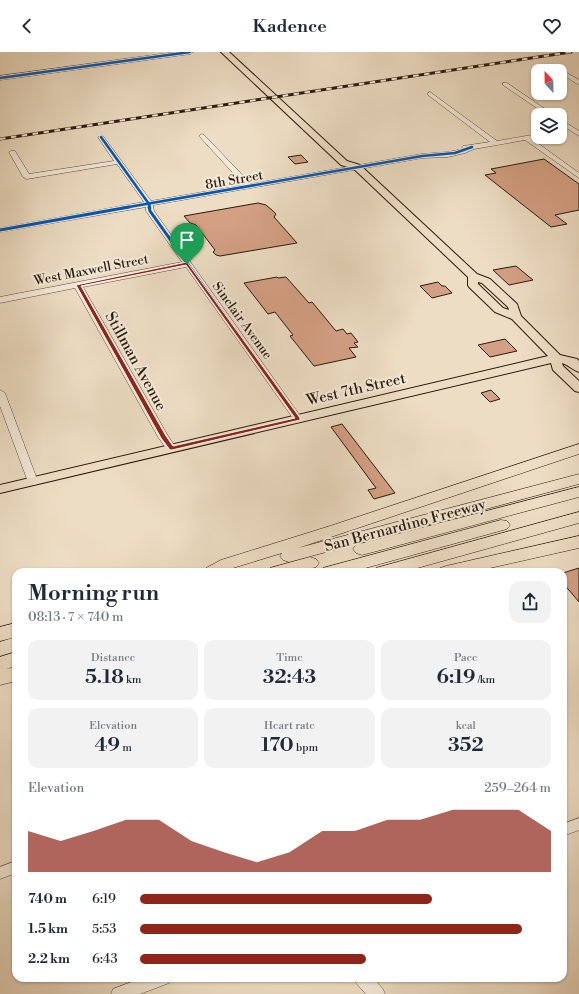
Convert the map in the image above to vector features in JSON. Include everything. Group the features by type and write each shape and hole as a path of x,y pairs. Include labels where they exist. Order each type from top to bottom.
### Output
{"highway":[{"path":"220,568 227,564 336,530 579,448"},
{"name":"San Bernardino Freeway","path":"247,568 579,480"},
{"path":"290,568 579,492"},
{"path":"344,568 579,503"},
{"path":"393,568 579,517"},
{"path":"303,564 411,524"},
{"path":"464,568 579,542"},
{"path":"0,634 12,631"},
{"path":"0,649 12,645"},
{"path":"0,664 12,660"},
{"path":"0,678 12,675"}],"main road":[{"path":"226,52 344,163 357,167 473,276 473,285 499,310 516,317 556,358 573,362 579,368"},
{"path":"235,61 247,67 252,72 260,72"},
{"path":"249,74 256,75 267,85 279,90"},
{"path":"281,104 291,109 313,129 322,129"},
{"path":"312,133 320,134 325,139 338,145"},
{"path":"351,157 356,161 357,167"},
{"path":"556,358 557,367 579,388"},
{"name":"West 7th Street","path":"0,489 556,358"}],"street":[{"path":"0,78 190,52"},
{"path":"567,75 579,83"},
{"path":"505,84 541,108"},
{"path":"430,94 496,143"},
{"path":"567,125 577,131"},
{"path":"567,132 577,131"},
{"path":"202,136 249,186"},
{"name":"Sinclair Avenue","path":"101,137 149,204 150,211 187,264 298,419"},
{"name":"8th Street","path":"0,230 422,156 441,151 531,137"},
{"path":"526,138 579,176"},
{"name":"8th Street","path":"422,156 429,157 449,154 468,150 472,147"},
{"path":"13,152 27,177 119,162"},
{"name":"West Maxwell Street","path":"0,300 187,264"},
{"name":"Stillman Avenue","path":"78,285 160,431 172,449"},
{"path":"1,399 32,482"},
{"path":"567,828 579,824"},
{"path":"0,873 12,869"},
{"path":"119,994 142,982"},
{"path":"366,982 377,994"}],"building":[{"path":"301,155 308,162 295,164 288,157"},
{"path":"544,159 579,184 579,210 555,215 567,224 551,227 485,175 496,173 491,169"},
{"path":"258,203 266,205 276,214 274,217 297,243 220,256 213,252 215,250 196,225 190,223 184,216"},
{"path":"516,266 533,280 509,285 493,270"},
{"path":"277,277 286,277 309,303 312,302 336,331 343,329 347,334 351,333 358,342 354,343 358,347 349,348 356,357 314,366 290,336 293,335 275,312 268,314 244,283"},
{"path":"438,282 452,293 432,298 420,286"},
{"path":"505,339 517,351 490,357 478,345"},
{"path":"491,390 500,399 490,402 481,393"},
{"path":"342,424 395,493 374,499 368,490 376,488 331,427"},
{"path":"579,568 579,602 567,588 567,572"}],"railway":[{"path":"0,139 571,52"}],"cycle path":[{"path":"0,78 190,52"},
{"path":"101,137 149,204 150,211 298,419"},
{"path":"0,230 422,156 462,152 472,147"}],"route":[{"path":"187,264 298,419 172,449 163,437 78,285 187,264"}]}
